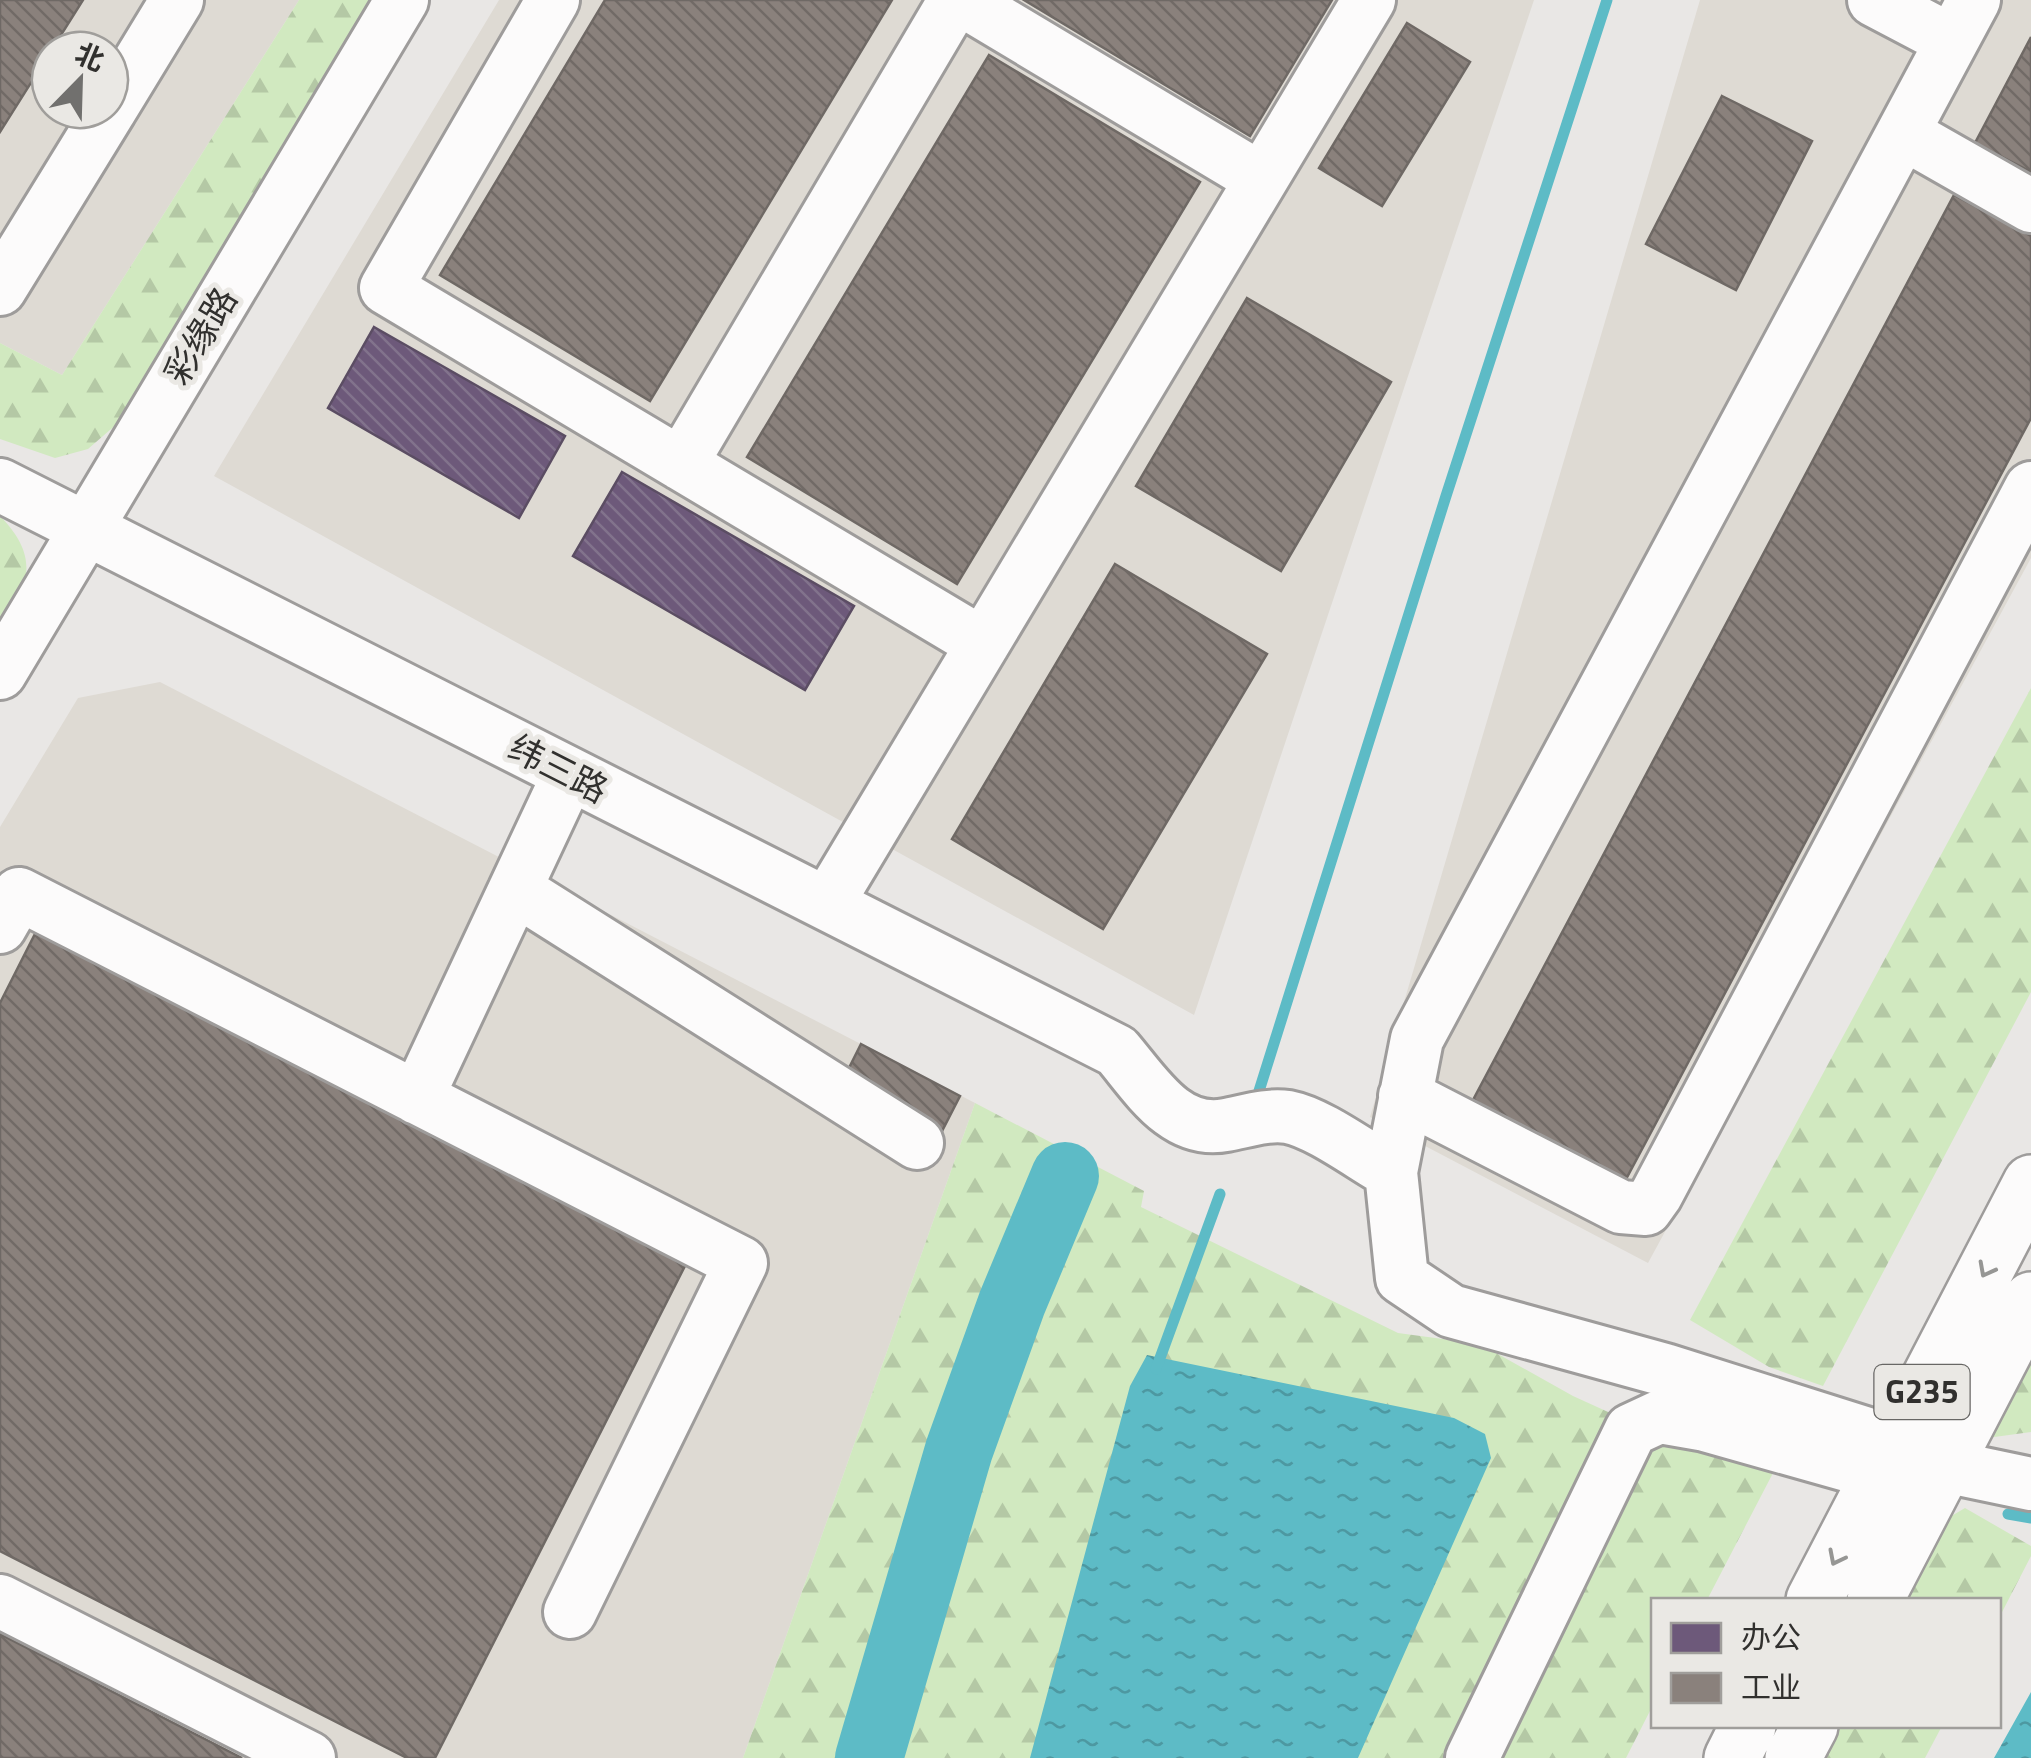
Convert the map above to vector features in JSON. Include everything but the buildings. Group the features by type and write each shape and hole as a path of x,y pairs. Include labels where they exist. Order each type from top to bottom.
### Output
{"highway":[{"name":"G235","path":"1815,1598 2031,1184"},
{"name":"G235","path":"1876,1598 2031,1300"},
{"path":"1732,1758 1747,1728"},
{"path":"1793,1758 1809,1728"}],"street":[{"path":"130,77 177,0"},
{"name":"彩缘路","path":"0,673 402,0"},
{"path":"553,0 386,288 983,644"},
{"path":"681,464 959,0 1262,179"},
{"path":"827,904 1369,0"},
{"path":"1874,0 1963,20 1417,1039 1391,1172 1402,1278 1451,1311 1665,1370 1888,1458"},
{"path":"0,289 98,130"},
{"path":"1903,133 2031,206"},
{"name":"纬三路","path":"0,485 1118,1051 1163,1106 1183,1121 1202,1127 1271,1115 1293,1118 1391,1172"},
{"path":"1405,1096 1621,1207 1646,1209 2031,488"},
{"path":"417,1098 569,774"},
{"path":"516,889 918,1144"},
{"path":"0,927 19,894 741,1263 570,1612"},
{"path":"1472,1758 1631,1430 1659,1417 1888,1458"},
{"path":"1944,1466 2031,1484"},
{"path":"0,1600 309,1758"}],"shaded area":[{"path":"0,0 299,0 62,375 0,343"},
{"path":"499,0 1534,0 1194,1015 214,476"},
{"path":"1700,0 2031,0 2031,558 1648,1263 1370,1117"},
{"path":"160,682 975,1103 743,1758 0,1758 0,827 78,698"}],"green space":[{"path":"299,0 373,0 118,423 88,449 55,458 0,439 0,343 62,375"},
{"path":"0,516 21,545 26,572 18,600 0,630"},
{"path":"2031,688 2031,992 1823,1386 1769,1367 1690,1320"},
{"path":"975,1103 1144,1191 1141,1207 1398,1333 1480,1344 1573,1396 1674,1442 1766,1460 1773,1473 1708,1598 1651,1598 1651,1709 1626,1758 743,1758"},
{"path":"2031,1354 2031,1432 1987,1438"},
{"path":"1965,1508 2031,1546 2031,1556 2001,1614 2001,1598 1899,1598 1938,1524"},
{"path":"1832,1728 1941,1728 1925,1758 1816,1758"}],"water":[{"path":"1147,1355 1454,1418 1485,1434 1491,1458 1358,1758 1030,1758 1130,1386"},
{"path":"2031,1692 2031,1758 1994,1758"}],"waterway":[{"path":"1259,1091 1607,0"},
{"path":"869,1758 959,1450 1012,1303 1065,1176"},
{"path":"1156,1369 1220,1194"},
{"path":"2008,1514 2031,1518"}]}
